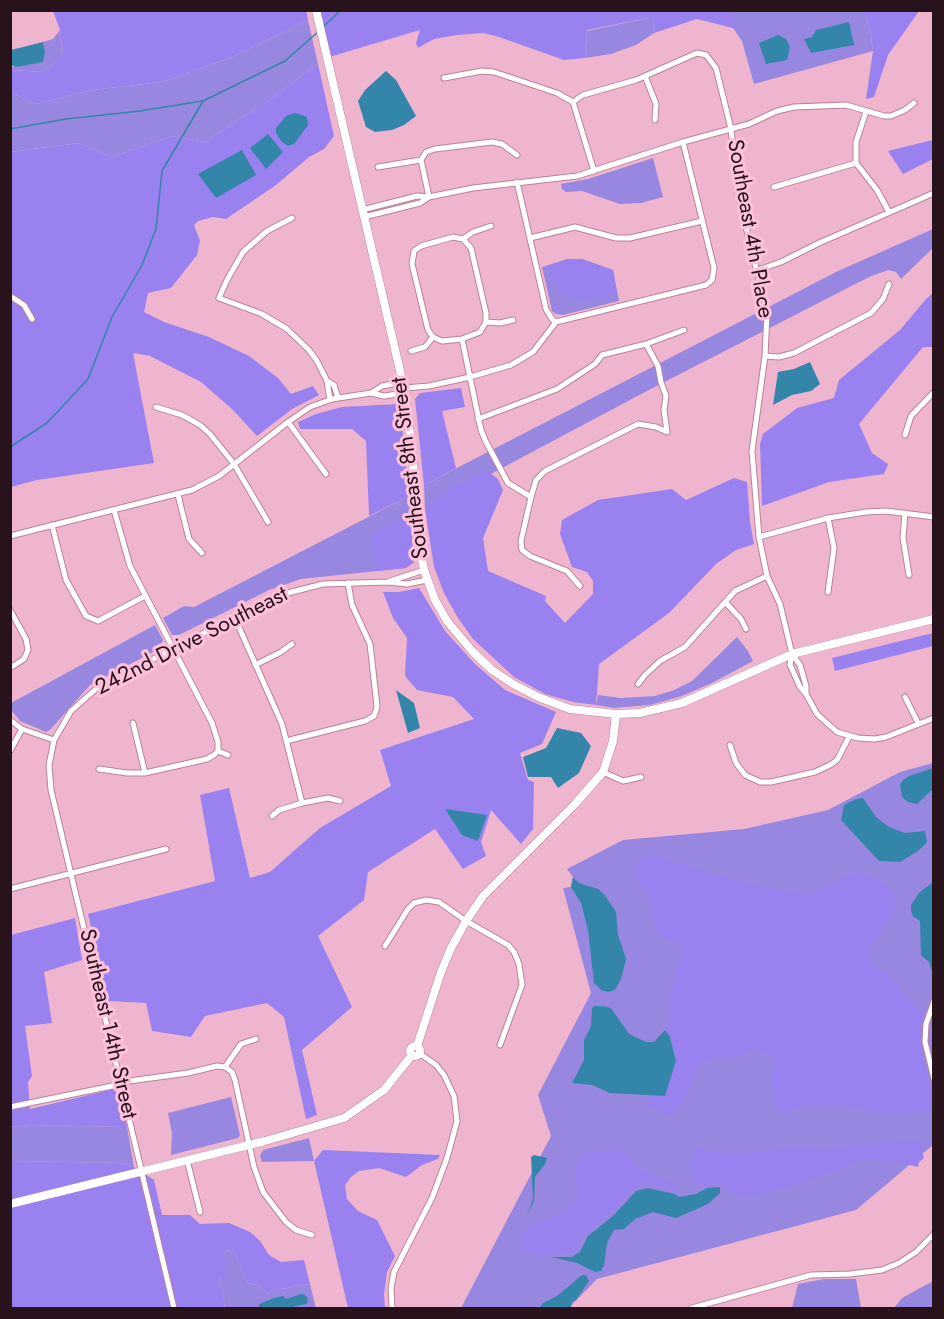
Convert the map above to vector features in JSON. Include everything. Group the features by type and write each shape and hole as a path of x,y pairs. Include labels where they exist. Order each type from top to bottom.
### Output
{"street":[{"name":"Southeast 8th Street","path":"316,10 404,388 424,570 435,600 447,621 472,651 492,670 513,684 559,705 588,712 640,713 682,703 792,654 933,620"},
{"name":"Southeast 4th Place","path":"645,76 701,53 706,55 716,68 730,129 738,194 758,270 766,313 765,356 752,451 759,537 767,576 780,604 792,654 800,665 811,706 821,720 837,732 849,736"},
{"path":"444,78 482,71 494,72 557,93 573,102 594,171"},
{"path":"573,102 592,92 645,76 656,104 655,120"},
{"path":"363,214 417,196 429,197 473,188 568,177 594,171 683,142 749,124 794,106 846,105 884,117 905,110 914,103"},
{"path":"866,112 856,142 856,163 877,190 889,212"},
{"path":"429,197 421,160 426,152 492,142 502,144 517,155"},
{"path":"371,393 382,386 404,388 429,386 470,377 519,362 540,345 556,322 706,285 712,280 714,268 683,142"},
{"path":"378,167 421,160"},
{"path":"774,188 856,163"},
{"path":"517,182 546,309 556,322"},
{"path":"758,270 781,262 933,193"},
{"path":"292,218 267,231 243,252 226,280 219,298 262,314 287,329 317,361 327,381 330,400"},
{"path":"530,238 575,227 616,238 630,238 702,221"},
{"path":"463,239 473,232 491,226"},
{"path":"453,237 463,239 471,248 486,322 480,332 462,339 442,341 433,337 428,330 412,264 414,251 421,246 453,237"},
{"path":"765,356 779,357 795,353 871,313 883,299 889,284"},
{"path":"10,296 24,305 32,319"},
{"path":"486,322 500,323 513,320"},
{"path":"478,419 557,389 594,364 602,355 646,344 684,330"},
{"path":"411,351 425,347 433,337"},
{"path":"462,339 478,419 485,440 504,477 512,486 531,497"},
{"path":"580,586 567,571 530,556 522,550 521,541 531,497 536,480 545,471 638,424 668,432 664,411 666,396 658,366 646,344"},
{"path":"327,381 334,385 338,398"},
{"path":"10,536 178,495 209,482 310,407 338,398 371,393 384,396 404,388"},
{"path":"905,435 911,417 933,392"},
{"path":"156,407 182,415 200,425 210,434 234,464 268,522"},
{"path":"288,422 326,474"},
{"path":"178,495 189,539 202,553"},
{"path":"99,769 145,773 207,759 218,751 218,742 212,723 125,554 114,510"},
{"path":"759,537 828,518 866,512 905,513 933,517"},
{"path":"905,513 903,538 909,574"},
{"path":"828,518 834,548 828,592"},
{"path":"52,525 66,580 84,614 93,620 103,618 145,596"},
{"name":"242nd Drive Southeast","path":"388,582 424,570"},
{"path":"638,684 660,661 685,647 735,591 767,576"},
{"name":"242nd Drive Southeast","path":"54,740 71,711 89,694 234,616 287,592 322,585 388,582 407,584 427,580"},
{"path":"286,741 365,721 374,716 378,706 370,644 352,605 348,583"},
{"path":"725,602 741,619 746,629"},
{"path":"10,610 26,639 28,650 24,658 10,668"},
{"path":"234,616 277,710 302,803"},
{"path":"255,665 292,644"},
{"path":"905,697 918,723"},
{"path":"10,1203 314,1128 344,1118 384,1090 416,1051 447,956 466,921 483,896 574,804 603,771 613,741 616,714"},
{"path":"730,745 736,763 745,775 760,782 771,782 815,772 830,765 837,760 849,736 875,739 886,737 933,718"},
{"path":"10,720 22,729 54,740"},
{"path":"133,723 145,773"},
{"path":"10,751 22,729"},
{"name":"Southeast 14th Street","path":"54,740 49,779 174,1308"},
{"path":"218,751 228,754"},
{"path":"603,771 623,781 641,777"},
{"path":"272,816 279,810 302,803 328,798 340,801"},
{"path":"10,889 166,849"},
{"path":"385,946 408,909 421,901 431,900 439,902 466,921 508,945 519,964 522,985 500,1045"},
{"path":"933,1001 926,1024 925,1042 933,1079"},
{"path":"225,1067 240,1044 256,1039"},
{"path":"392,1308 391,1288 394,1272 432,1198 447,1158 456,1121 454,1096 447,1080 436,1065 416,1051"},
{"path":"10,1107 122,1083 180,1075 217,1066 225,1067 232,1072 235,1080 259,1181 269,1200 286,1222 296,1230 312,1234"},
{"path":"187,1160 200,1212"},
{"path":"692,1308 811,1275 882,1270 916,1252 933,1234"}],"shaded area":[{"path":"306,10 308,20 230,58 162,82 92,90 37,104 11,93 11,66 14,70 40,72 56,63 63,53 60,30 53,11"},
{"path":"728,10 733,15 733,28 697,19 654,33 653,17 587,30 585,58 564,60 483,33 434,39 418,48 416,43 420,30 326,58 316,11"},
{"path":"727,11 865,11 873,51 754,84 742,41 733,28 733,15"},
{"path":"865,11 919,11 888,55 874,97 866,99 873,51"},
{"path":"653,17 654,33 636,45 611,54 585,58 587,31"},
{"path":"308,20 318,64 272,98 205,142 173,136 112,157 78,143 11,152 11,93 37,104 92,90 162,82 230,58"},
{"path":"60,30 63,54 56,63 40,72 14,70 11,66 16,67 45,51 43,42 53,39"},
{"path":"318,64 334,136 324,149 309,157 276,185 226,219 213,217 198,221 194,225 200,241 197,255 171,288 148,293 144,312 164,322 209,337 249,356 278,378 291,394 313,386 319,395 292,409 257,436 232,409 201,382 150,356 133,353 154,463 37,480 11,487 11,152 78,143 112,157 173,136 205,142 272,98"},
{"path":"933,140 933,159 903,174 888,151"},
{"path":"653,158 663,197 641,203 620,204 582,191 566,192 562,189 561,184 588,179"},
{"path":"933,229 933,248 901,279 896,272 888,270 869,277 645,392 425,509 424,485 838,271"},
{"path":"568,259 582,259 613,270 619,301 563,315 552,311 542,267"},
{"path":"568,259 582,259 613,270 617,293 582,300 567,295 552,284 547,266"},
{"path":"933,293 933,347 923,347 859,424 872,453 888,464 884,474 829,482 762,506 760,444 763,434 797,408 834,398 839,380 900,330"},
{"path":"461,388 465,407 442,411 456,468 424,485 415,399 420,393"},
{"path":"400,404 409,496 369,516 366,441 352,429 300,429 298,422 342,407"},
{"path":"489,472 498,479 503,490 483,538 488,571 546,596 545,601 565,623 593,594 593,581 587,572 572,567 560,534 562,520 598,500 672,489 686,500 734,478 747,482 754,544 736,550 716,564 669,613 599,664 596,705 573,702 545,694 514,677 473,639 444,593 434,567 425,509 454,485 467,482 476,474"},
{"path":"409,496 414,562 406,568 301,579 269,590 179,635 172,635 163,618 184,606 194,607"},
{"path":"410,514 414,562 406,568 377,571 370,535"},
{"path":"419,588 445,631 475,664 505,690 556,712 542,744 520,753 528,780 534,782 533,829 521,844 491,810 481,842 486,856 463,869 435,829 368,872 364,900 318,936 352,1007 302,1050 317,1115 306,1119 284,1017 267,1003 205,1016 191,1037 152,1031 146,1003 108,1001 88,914 215,881 200,795 229,788 250,878 270,872 320,828 391,786 380,750 474,719 453,697 417,690 405,676 407,638 393,618 383,592"},
{"path":"155,625 163,640 159,649 90,685 46,732 20,721 11,710 11,703"},
{"path":"933,633 933,646 835,671 832,658"},
{"path":"737,637 753,661 712,683 682,696 650,705 614,708 596,705 598,695 621,698 655,696 674,690 692,681"},
{"path":"933,763 933,1145 856,1210 597,1279 569,1308 461,1308 551,1136 538,1095 591,993 563,888 571,887 573,877 567,869 623,840 744,829 828,810 900,772"},
{"path":"655,856 740,882 786,892 812,895 842,878 859,873 875,878 890,888 897,904 868,950 873,967 891,977 901,992 923,1015 922,1055 933,1100 933,1110 889,1114 841,1105 808,1105 785,1112 775,1109 771,1083 774,1058 757,1047 739,1057 714,1057 699,1064 690,1089 673,1116 648,1105 652,1096 665,1096 676,1061 670,1037 665,1030 670,1023 670,995 682,956 681,944 659,935 647,892 638,882 635,867 642,858"},
{"path":"75,918 82,960 44,972 52,1023 25,1026 32,1076 28,1082 30,1109 114,1089 120,1096 127,1127 31,1125 11,1127 11,935"},
{"path":"231,1097 240,1135 238,1138 171,1155 172,1133 168,1113"},
{"path":"31,1125 127,1127 134,1167 122,1163 11,1161 11,1127"},
{"path":"309,1138 314,1161 262,1162 260,1156 263,1150"},
{"path":"919,1141 924,1158 919,1162 918,1167 894,1161 864,1159 793,1186 744,1197 728,1191 718,1182 704,1186 693,1181 690,1161 698,1147 720,1154 762,1152 796,1147 835,1150 859,1145"},
{"path":"323,1150 440,1155 438,1159 422,1165 406,1177 379,1168 359,1171 345,1185 347,1199 358,1211 377,1220 395,1256 387,1272 385,1308 348,1308 314,1161"},
{"path":"621,1150 638,1169 677,1185 680,1189 672,1190 647,1184 630,1190 618,1206 581,1238 577,1250 540,1256 520,1248 522,1231 569,1208 578,1198 575,1168 583,1153"},
{"path":"11,1161 122,1163 134,1167 154,1180 162,1215 190,1215 200,1224 229,1223 250,1232 260,1241 269,1255 281,1262 304,1260 310,1284 270,1291 268,1294 258,1285 248,1283 235,1253 227,1250 223,1255 228,1276 219,1278 225,1302 224,1308 11,1308"},
{"path":"227,1250 235,1253 248,1283 258,1285 268,1294 270,1291 310,1284 316,1308 224,1308 225,1302 219,1278 223,1255"},
{"path":"824,1279 856,1279 861,1308 792,1308 798,1284"},
{"path":"933,1281 933,1308 894,1308 902,1298"}],"water":[{"path":"849,22 854,45 811,53 804,39 812,37 816,30"},
{"path":"778,35 786,39 790,47 787,60 766,64 759,43"},
{"path":"43,42 45,51 43,62 16,67 11,65 11,50"},
{"path":"386,71 396,80 416,116 392,130 375,132 366,127 358,101 365,90"},
{"path":"295,113 307,117 308,125 294,144 288,146 281,141 276,128 286,116"},
{"path":"268,134 283,152 266,169 250,148"},
{"path":"242,150 256,175 216,198 198,174"},
{"path":"810,362 820,384 811,391 792,395 773,405 778,372 794,369"},
{"path":"396,690 414,703 420,728 408,733"},
{"path":"557,728 581,733 591,746 579,773 558,788 551,777 528,777 523,757 546,748"},
{"path":"933,768 933,789 917,804 908,802 902,797 900,785 902,781 909,776"},
{"path":"863,798 876,817 889,827 905,833 925,831 927,842 918,851 900,862 879,861 841,820 844,805"},
{"path":"445,809 487,815 478,841 462,835"},
{"path":"573,877 579,883 598,889 616,912 618,935 626,959 621,979 615,990 608,992 601,990 594,983 588,930 581,903 571,887"},
{"path":"933,882 933,975 929,962 921,955 920,921 913,916 911,905 919,893"},
{"path":"594,1006 611,1008 629,1034 646,1042 654,1042 665,1030 670,1037 676,1061 665,1096 610,1093 592,1085 572,1083 584,1060 584,1040 591,1026"},
{"path":"534,1155 547,1158 535,1177 534,1201 527,1215 533,1199 531,1157"},
{"path":"720,1187 720,1193 708,1204 676,1218 653,1212 635,1219 624,1229 614,1230 607,1243 601,1271 595,1272 577,1263 552,1257 572,1257 580,1252 588,1236 614,1215 636,1191 648,1188 679,1197 696,1194 707,1188"},
{"path":"582,1275 586,1275 589,1281 576,1300 572,1302 571,1307 540,1308 543,1303 557,1296"},
{"path":"301,1294 307,1297 306,1304 287,1308 259,1308 259,1304 274,1298 283,1296 286,1299"}],"waterway":[{"path":"324,26 341,10"},
{"path":"10,447 47,423 88,379 112,317 142,265 156,229 162,171 203,101 285,61 319,31"},
{"path":"10,129 66,119 202,101"}]}
